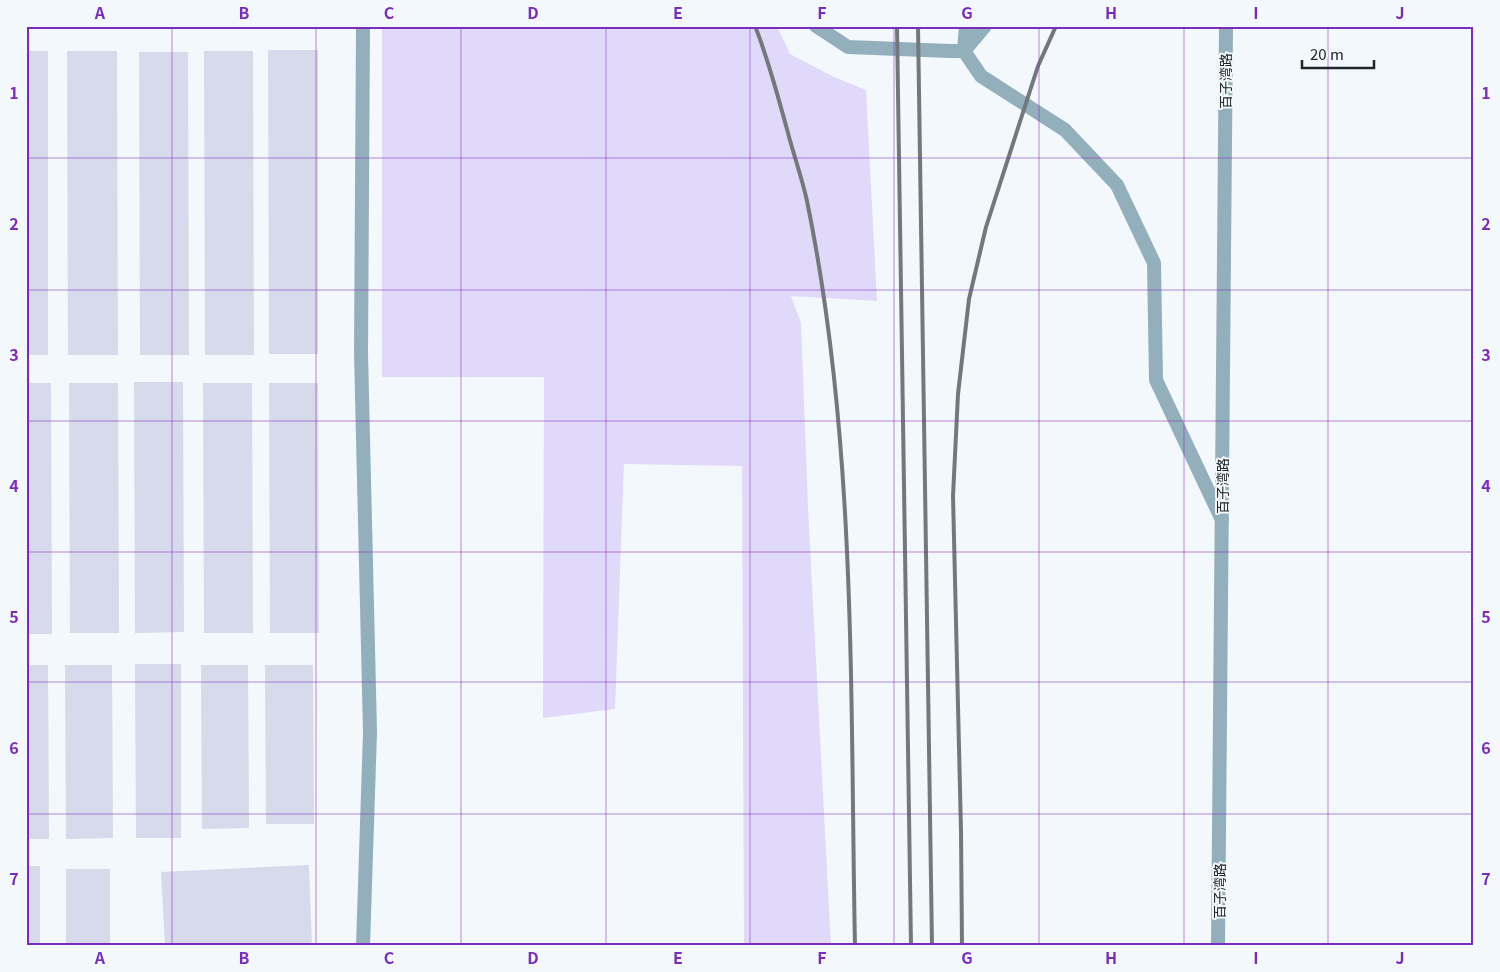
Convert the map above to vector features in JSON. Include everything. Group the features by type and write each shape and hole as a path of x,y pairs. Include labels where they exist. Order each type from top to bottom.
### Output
{"street":[{"path":"363,26 361,353 370,732 363,946"},
{"path":"816,26 848,47 964,51"},
{"path":"966,26 964,51 981,76 1065,130 1117,185 1154,263 1156,380 1222,520"},
{"path":"964,51 985,26"},
{"name":"百子湾路","path":"1218,946 1226,26"}],"shaded area":[{"path":"382,26 777,26 790,54 834,77 866,90 877,301 791,296 801,323 808,508 831,946 744,946 742,466 624,464 615,709 543,718 544,377 382,377"}],"building":[{"path":"268,50 318,50 318,354 269,354"},
{"path":"26,51 48,51 48,355 26,355"},
{"path":"67,51 117,51 118,355 68,355"},
{"path":"204,51 253,51 254,355 205,355"},
{"path":"139,52 188,52 189,355 140,355"},
{"path":"134,382 183,382 184,632 135,633"},
{"path":"26,383 51,383 52,634 26,634"},
{"path":"69,383 118,383 119,633 70,633"},
{"path":"203,383 252,383 253,633 204,633"},
{"path":"269,383 318,383 319,633 270,633"},
{"path":"135,664 181,664 181,838 136,838"},
{"path":"26,665 48,665 49,839 26,839"},
{"path":"65,665 112,665 113,838 66,839"},
{"path":"201,665 248,665 249,828 202,829"},
{"path":"265,665 313,665 314,824 266,824"},
{"path":"309,865 312,945 165,946 161,872"},
{"path":"26,866 40,866 40,946 26,946"},
{"path":"66,869 110,869 110,946 66,946"}],"railway":[{"path":"755,26 765,52 807,201 823,293 835,385 843,478 848,572 855,946"},
{"path":"897,26 911,946"},
{"path":"918,26 932,946"},
{"path":"962,946 953,496 958,394 969,299 986,227 1038,66 1056,26"}]}
